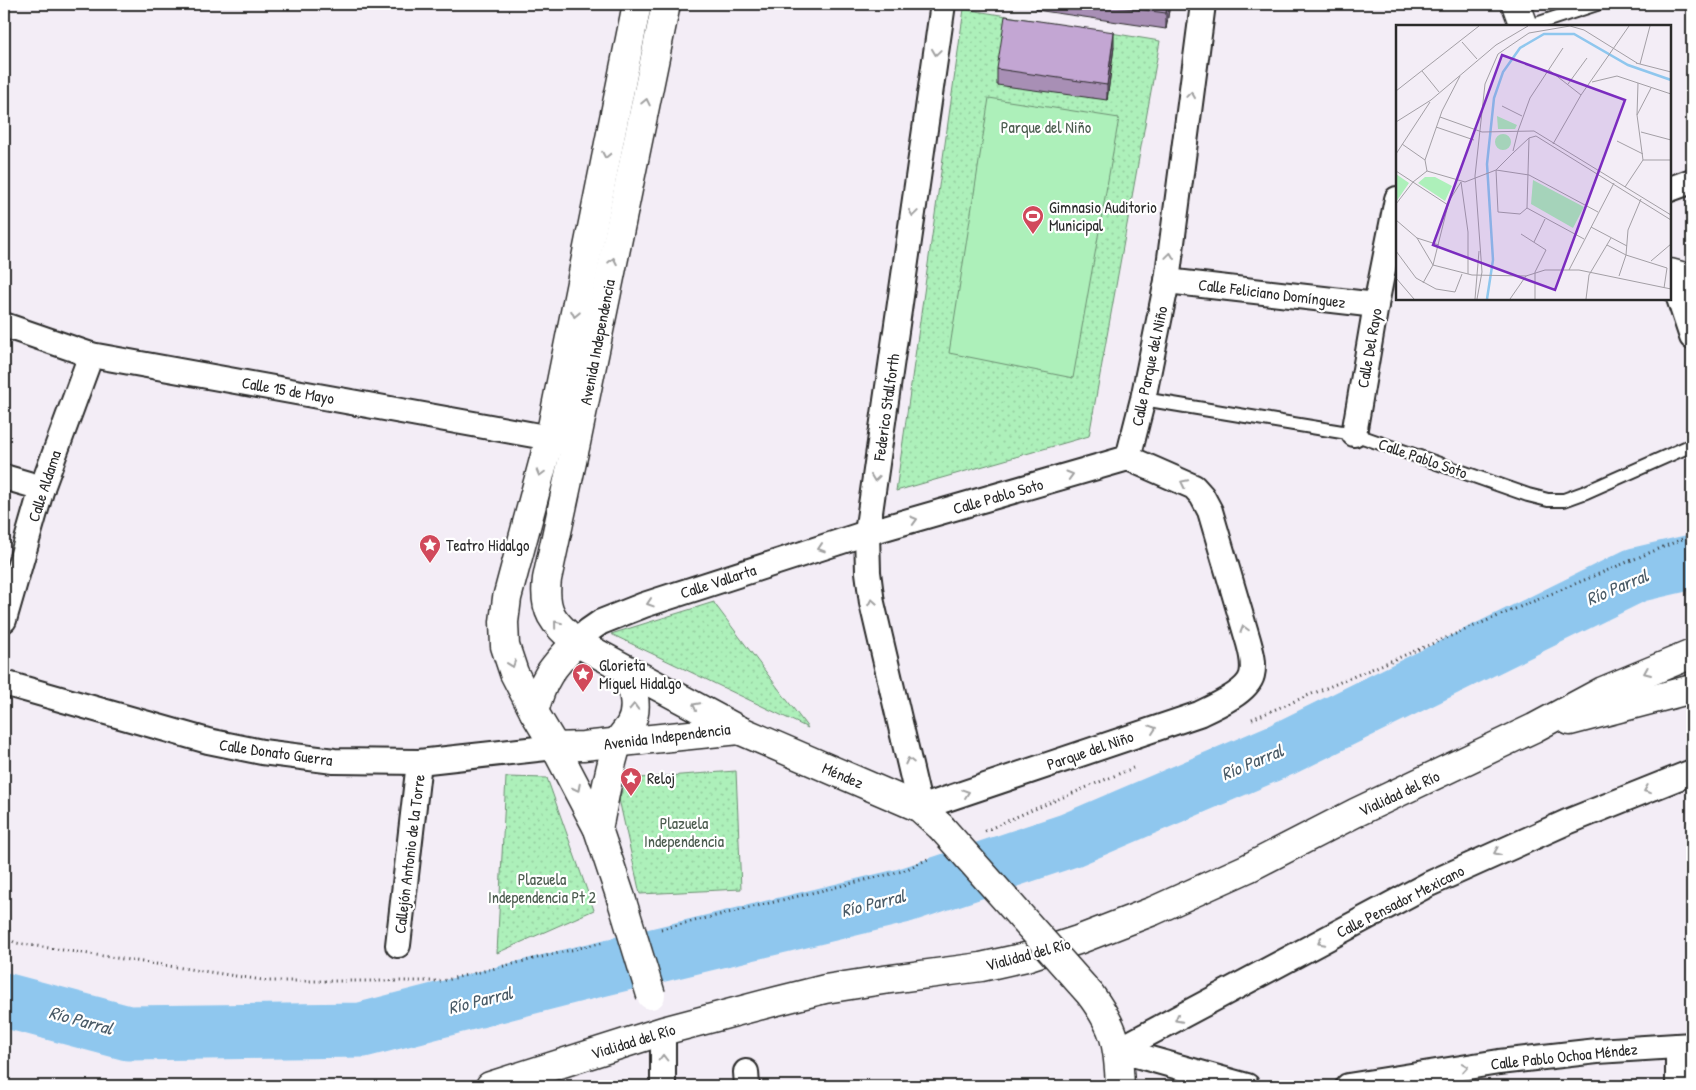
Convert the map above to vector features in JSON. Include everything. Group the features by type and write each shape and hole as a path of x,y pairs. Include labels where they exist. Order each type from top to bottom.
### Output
{"main road":[{"name":"Avenida Independencia","path":"636,4 550,437 507,598 504,622 505,646 514,672 534,712 556,747 583,746 739,730"},
{"name":"Avenida Independencia","path":"666,4 545,595 549,612 556,623 576,642 739,730"},
{"path":"1516,4 1524,25"},
{"path":"534,712 540,691 552,668 576,642"},
{"name":"Vialidad del Río","path":"490,1086 663,1031 825,990 981,967 1026,957 1078,940 1153,910 1248,868 1355,813 1534,728 1603,691 1692,654"},
{"path":"598,828 617,742 630,725 634,715 631,685 625,669"},
{"name":"Vialidad del Río","path":"1534,728 1692,689"},
{"name":"Méndez","path":"739,730 920,808 940,841 1090,994 1106,1016 1118,1050 1120,1086"},
{"path":"556,747 598,828 663,1031"}],"street":[{"name":"Federico Stallforth","path":"920,808 872,603 868,572 868,533 943,4"},
{"name":"Calle Parque del Niño","path":"1128,458 1143,399 1167,281 1203,4"},
{"path":"1671,189 1692,181"},
{"name":"Calle Del Rayo","path":"1354,434 1396,201"},
{"path":"1678,275 1692,337"},
{"name":"Calle Feliciano Domínguez","path":"1167,281 1376,305"},
{"name":"Calle 15 de Mayo","path":"4,325 91,355 576,443"},
{"name":"Calle Aldama","path":"4,620 42,488 91,355"},
{"name":"Calle Pablo Soto","path":"868,533 1128,458"},
{"name":"Parque del Niño","path":"920,808 1199,714 1226,702 1242,689 1252,677 1253,660 1248,640 1210,511 1202,496 1194,487 1128,458"},
{"path":"4,477 42,488"},
{"name":"Calle Vallarta","path":"576,642 601,622 644,604 868,533"},
{"name":"Calle Donato Guerra","path":"4,683 208,741 262,752 334,761 420,762 556,747"},
{"name":"Callejón Antonio de la Torre","path":"398,945 420,762"},
{"name":"Calle Pensador Mexicano","path":"1118,1050 1429,884 1567,822 1692,772"},
{"path":"663,1031 663,1086"},
{"path":"1678,1086 1685,1046"},
{"name":"Calle Pablo Ochoa Méndez","path":"1348,1086 1499,1062 1597,1050 1685,1046"},
{"path":"1118,1050 1192,1080 1247,1086"}],"lane":[{"path":"1533,25 1597,4"},
{"name":"Calle Pablo Soto","path":"1143,399 1354,434 1528,495 1548,500 1564,500 1586,492 1692,445"}],"path":[{"path":"1244,722 1692,535"},
{"path":"983,833 1018,816 1135,767"},
{"path":"653,930 903,871 940,841"},
{"path":"4,937 16,943 269,981 442,981 605,942"}],"green space":[{"name":"Parque del Niño","path":"964,9 1160,41 1089,436 896,491"},
{"name":"Gimnasio Auditorio Municipal","path":"989,98 1119,118 1073,378 949,353"},
{"path":"714,603 808,728 611,634"},
{"name":"Plazuela Independencia","path":"736,771 741,889 640,894 619,799 626,779"},
{"name":"Plazuela Independencia Pt 2","path":"506,777 547,778 594,910 497,953"}],"building":[{"path":"1098,4 1167,4 1166,13"},
{"path":"1005,16 1114,32 1107,85 997,69"}],"waterway":[{"name":"Río Parral","path":"4,1000 128,1033 362,1030 575,975 903,896 1070,840 1283,749 1636,575 1692,562"}],"place":[{"name":"Gimnasio Auditorio Municipal","path":"1033,235"},
{"name":"Teatro Hidalgo","path":"430,564"},
{"name":"Glorieta Miguel Hidalgo","path":"583,693"},
{"name":"Reloj","path":"631,797"}]}
